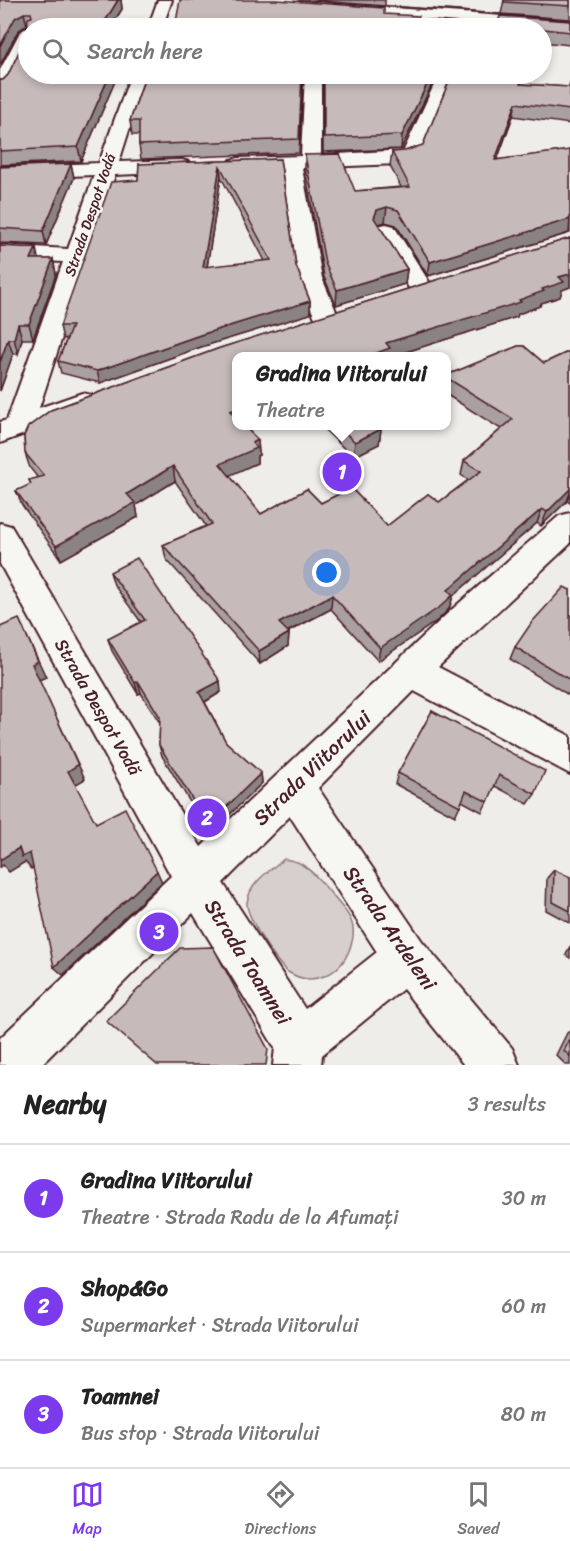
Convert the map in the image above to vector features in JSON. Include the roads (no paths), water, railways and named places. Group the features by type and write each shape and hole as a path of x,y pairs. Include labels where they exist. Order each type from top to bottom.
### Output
{"main road":[{"path":"412,0 570,11"},
{"path":"317,7 420,18"},
{"path":"552,25 570,26"}],"street":[{"path":"159,18 165,0"},
{"path":"0,87 18,52"},
{"name":"Strada Despot Vodă","path":"10,429 76,256 135,84"},
{"path":"313,84 301,162 310,278 327,318"},
{"path":"221,165 398,158 412,154 443,84"},
{"path":"0,173 198,166"},
{"path":"386,231 422,288"},
{"path":"0,252 76,256"},
{"path":"10,429 110,392"},
{"name":"Strada Viitorului","path":"7,1065 489,595 570,525"},
{"name":"Strada Despot Vodă","path":"0,535 197,880"},
{"path":"411,671 570,756"},
{"name":"Strada Ardeleni","path":"294,786 406,957 495,1065"},
{"name":"Strada Toamnei","path":"197,880 298,1054 406,957"}],"tram line":[{"path":"298,0 570,19"}],"place":[{"name":"Gradina Viitorului","path":"342,472"},
{"name":"Shop&Go","path":"207,818"},
{"name":"Toamnei","path":"159,932"}]}
